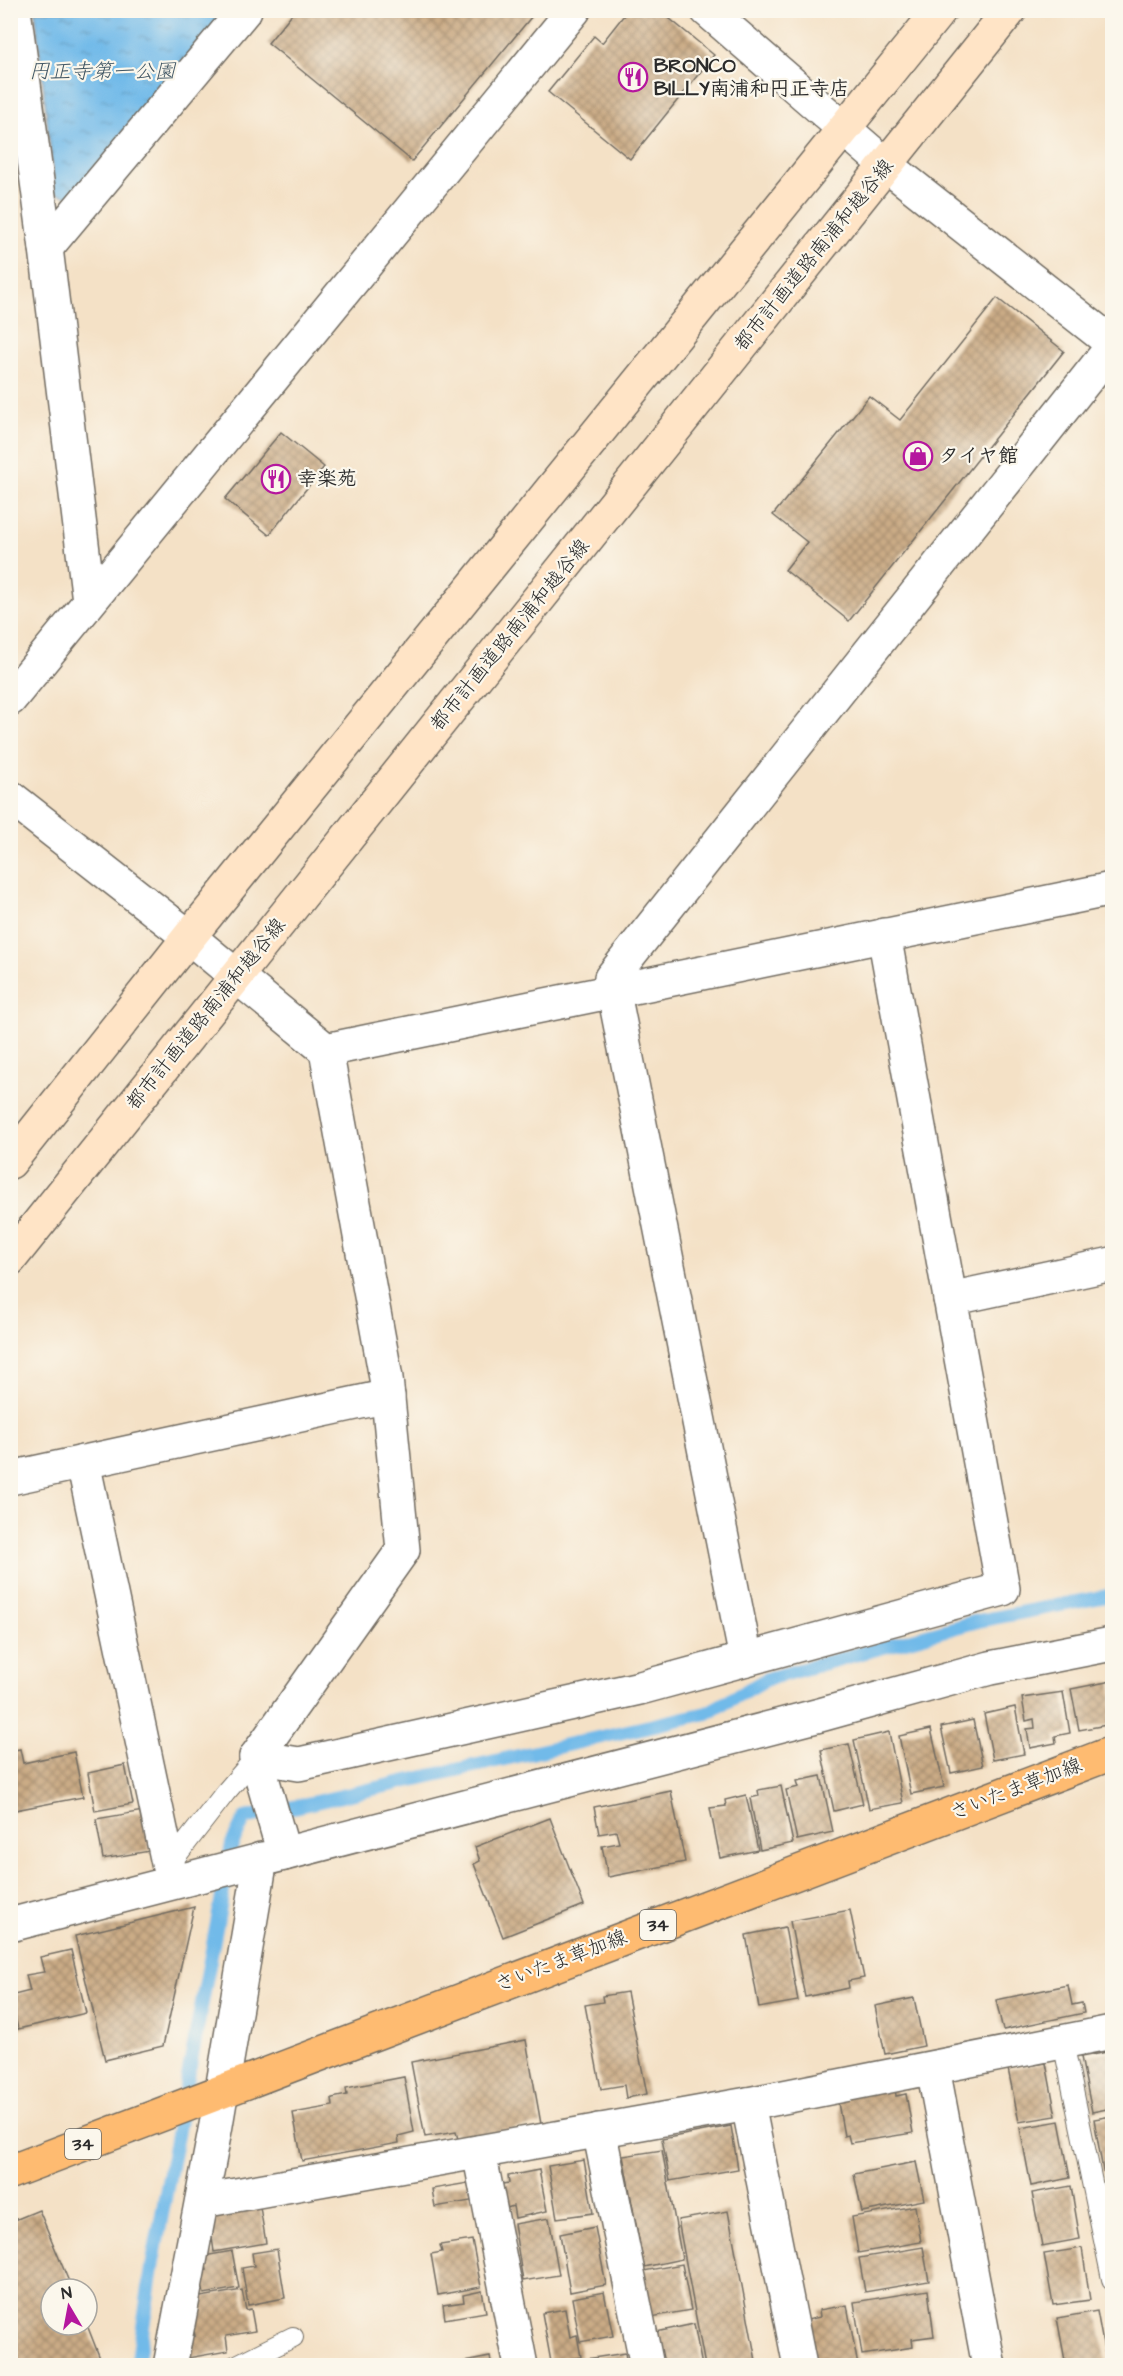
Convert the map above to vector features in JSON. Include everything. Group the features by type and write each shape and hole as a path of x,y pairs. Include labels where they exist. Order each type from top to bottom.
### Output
{"main road":[{"name":"さいたま草加線","path":"10,2172 1113,1753"}],"street":[{"path":"14,10 89,601"},
{"path":"46,248 245,10"},
{"path":"10,699 574,10"},
{"path":"707,10 886,165 1113,345 611,978 746,1659"},
{"path":"10,1162 189,936 940,10"},
{"name":"都市計画道路南浦和越谷線","path":"10,1259 1010,10"},
{"path":"10,797 189,936 326,1050 388,1396 403,1550 256,1757 272,1856 213,2094 202,2201 170,2366"},
{"path":"326,1050 1113,888"},
{"path":"256,1757 299,1764 640,1688 1003,1589 884,935"},
{"path":"950,1299 1113,1264"},
{"path":"10,1478 388,1396"},
{"path":"83,1462 171,1873"},
{"path":"10,1925 171,1873 272,1856 786,1724 990,1668 1113,1644"},
{"path":"202,2201 748,2104 1113,2032"},
{"path":"933,2068 989,2366"},
{"path":"748,2104 800,2366"},
{"path":"599,2130 647,2366"},
{"path":"479,2152 521,2366"}],"lane":[{"path":"171,1873 256,1757"},
{"path":"1063,2042 1113,2279"},
{"path":"235,2366 293,2337"}],"water":[{"name":"円正寺第一公園","path":"35,11 226,11 74,198 55,193"}],"building":[{"path":"295,10 537,10 412,161 268,43"},
{"path":"628,10 659,10 714,55 630,159 548,92 594,36 602,43"},
{"path":"997,298 1064,351 849,621 785,570 807,542 773,515 869,396 900,420"},
{"path":"281,432 324,467 269,535 225,499"},
{"path":"1112,1681 1112,1724 1079,1730 1071,1689"},
{"path":"1063,1692 1070,1733 1055,1736 1056,1743 1030,1748 1027,1729 1035,1728 1034,1719 1026,1721 1022,1698"},
{"path":"1015,1707 1024,1754 993,1760 984,1714"},
{"path":"973,1720 983,1766 951,1773 941,1727"},
{"path":"931,1729 944,1787 911,1794 899,1736"},
{"path":"889,1732 903,1803 869,1809 854,1740"},
{"path":"849,1744 863,1804 834,1811 821,1750"},
{"path":"20,1749 23,1763 74,1752 83,1797 10,1811 10,1751"},
{"path":"125,1765 133,1804 95,1811 88,1773"},
{"path":"821,1776 833,1832 797,1840 786,1790 799,1787 797,1781"},
{"path":"781,1786 793,1843 760,1850 750,1798 759,1796 758,1790"},
{"path":"671,1791 685,1862 608,1877 602,1846 619,1843 616,1831 599,1834 594,1807"},
{"path":"746,1795 758,1850 720,1858 710,1808 726,1806 725,1800"},
{"path":"143,1811 150,1851 103,1859 96,1819"},
{"path":"550,1818 584,1905 503,1937 474,1864 480,1861 475,1847"},
{"path":"194,1907 163,2046 105,2060 75,1936"},
{"path":"850,1910 864,1978 848,1981 849,1988 805,1997 790,1921"},
{"path":"785,1927 798,2001 759,2008 746,1935"},
{"path":"71,1950 86,2013 18,2029 10,1996 30,1991 26,1975 44,1972 40,1957"},
{"path":"1068,1985 1072,2005 1082,2003 1084,2013 1003,2030 996,2000"},
{"path":"627,1992 647,2094 626,2098 624,2085 601,2089 585,2005 603,2002 602,1996"},
{"path":"914,1998 924,2046 885,2054 875,2006"},
{"path":"526,2040 541,2124 458,2139 456,2132 425,2137 411,2062"},
{"path":"1112,2051 1112,2108 1092,2112 1081,2057"},
{"path":"1046,2063 1056,2116 1019,2122 1008,2069"},
{"path":"404,2077 414,2132 398,2136 399,2143 302,2161 293,2113 333,2106 332,2098 347,2095 346,2088"},
{"path":"895,2087 896,2096 906,2094 913,2133 850,2143 848,2135 844,2136 837,2097"},
{"path":"1112,2116 1112,2169 1103,2171 1094,2119"},
{"path":"1059,2121 1070,2178 1031,2186 1020,2128"},
{"path":"731,2126 738,2169 670,2181 662,2139"},
{"path":"662,2150 682,2259 644,2267 623,2156"},
{"path":"584,2160 593,2213 557,2218 548,2166"},
{"path":"916,2162 924,2200 862,2212 854,2174"},
{"path":"539,2170 547,2211 515,2218 513,2206 507,2208 502,2184 509,2183 508,2176"},
{"path":"468,2183 471,2201 435,2207 432,2189"},
{"path":"1071,2186 1080,2239 1042,2246 1032,2193"},
{"path":"915,2206 921,2242 858,2253 852,2217"},
{"path":"260,2207 266,2243 214,2252 209,2215"},
{"path":"39,2210 67,2277 39,2277 39,2337 92,2337 103,2366 10,2366 10,2222"},
{"path":"728,2211 757,2366 705,2366 678,2220"},
{"path":"549,2218 559,2275 523,2281 514,2224"},
{"path":"595,2227 606,2285 570,2292 560,2234"},
{"path":"472,2240 481,2287 438,2295 431,2254 442,2252 440,2245"},
{"path":"923,2247 929,2281 865,2292 859,2258"},
{"path":"1082,2248 1090,2300 1053,2305 1044,2254"},
{"path":"277,2249 285,2298 248,2305 242,2268 254,2266 252,2253"},
{"path":"232,2251 239,2288 204,2294 199,2271 207,2270 204,2256"},
{"path":"682,2264 691,2310 651,2317 643,2271"},
{"path":"242,2290 246,2310 251,2309 255,2331 226,2336 228,2351 188,2358 186,2347 191,2346 189,2337 195,2336 188,2299"},
{"path":"928,2290 934,2336 912,2339 913,2347 862,2355 854,2302"},
{"path":"482,2291 486,2312 445,2319 443,2305 464,2302 463,2295"},
{"path":"604,2292 613,2336 580,2342 572,2298"},
{"path":"847,2305 858,2366 816,2366 807,2320 820,2317 819,2310"},
{"path":"565,2309 570,2337 577,2335 581,2357 551,2362 542,2313"},
{"path":"1097,2311 1107,2365 1066,2366 1057,2318"},
{"path":"694,2324 702,2366 662,2366 656,2332"},
{"path":"625,2353 627,2366 588,2366 587,2359"},
{"path":"490,2357 492,2366 454,2366 454,2364"}],"waterway":[{"path":"137,2366 153,2262 232,1844 245,1818 707,1713 767,1679 978,1621 1112,1595"}],"place":[{"name":"BRONCO BILLY南浦和円正寺店","path":"633,77"},
{"name":"タイヤ館","path":"918,456"},
{"name":"幸楽苑","path":"276,479"}]}
